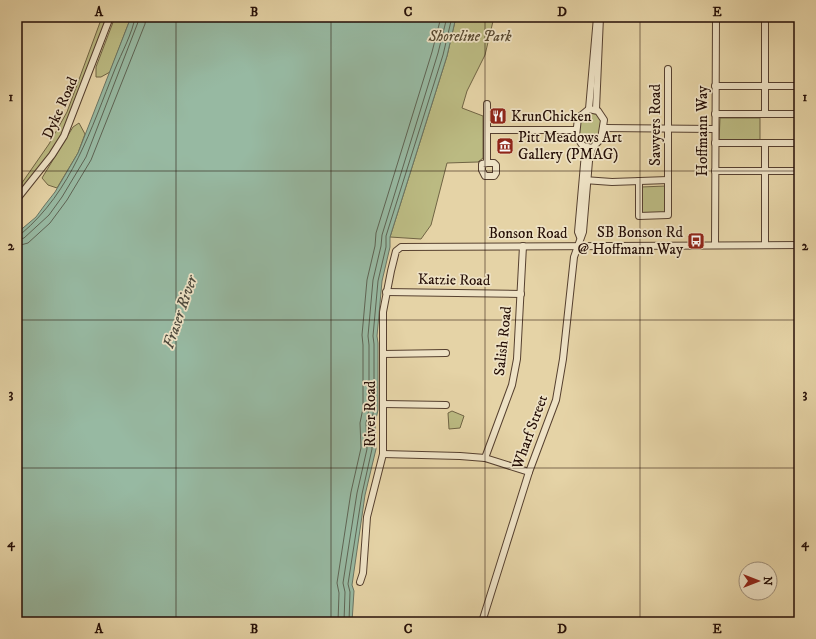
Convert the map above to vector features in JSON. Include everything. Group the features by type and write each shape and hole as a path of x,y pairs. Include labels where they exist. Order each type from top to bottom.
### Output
{"street":[{"name":"Dyke Road","path":"17,199 52,155 64,136 110,17"},
{"path":"592,109 597,17"},
{"path":"592,109 600,17"},
{"name":"Hoffmann Way","path":"715,245 716,17"},
{"path":"765,17 765,114"},
{"name":"Sawyers Road","path":"639,181 639,216 668,215 668,69"},
{"path":"715,86 799,86"},
{"path":"487,104 487,163"},
{"path":"585,180 592,148 601,139 604,128 603,117 592,109"},
{"path":"585,180 585,153 583,146 577,140 576,130 578,118 592,109"},
{"path":"715,114 799,114"},
{"path":"604,128 715,129"},
{"path":"487,130 576,130"},
{"path":"715,143 799,143"},
{"path":"765,143 765,245"},
{"path":"583,146 592,148"},
{"path":"715,171 799,171"},
{"path":"585,180 668,180"},
{"name":"Wharf Street","path":"482,622 529,472 556,400 560,381 574,257 580,237 578,232 585,180"},
{"name":"Bonson Road","path":"401,247 799,245"},
{"name":"Salish Road","path":"486,458 512,385 518,349 523,246"},
{"name":"River Road","path":"360,582 363,573 367,517 383,454 383,324 386,292 396,251 401,247"},
{"name":"Katzie Road","path":"386,292 521,294"},
{"path":"384,354 446,354"},
{"path":"384,404 446,405"},
{"path":"383,454 486,458 529,472"}],"green space":[{"path":"102,17 108,17 70,118 54,150 17,197 17,190 49,144 67,112"},
{"path":"115,17 131,17 110,72 101,77 96,77 96,67"},
{"name":"Shoreline Park","path":"456,17 494,17 485,55 467,91 462,108 483,116 483,158 478,162 447,163 431,225 421,239 390,237 447,56"},
{"path":"588,113 596,114 601,120 600,136 593,142 583,143 579,127 581,120"},
{"path":"720,118 760,118 760,142 719,142"},
{"path":"79,123 85,134 78,153 57,188 48,185 42,178 73,127"},
{"path":"666,186 666,213 642,213 641,187"},
{"path":"452,411 464,416 460,428 449,429 448,413"}],"water":[{"name":"Fraser River","path":"131,17 456,17 447,56 390,237 390,247 382,281 377,336 378,410 375,423 376,449 365,495 352,585 354,591 352,622 17,622 17,233 36,217 55,192 78,153"}],"place":[{"name":"KrunChicken","path":"498,116"},
{"name":"Pitt Meadows Art Gallery (PMAG)","path":"505,146"},
{"name":"SB Bonson Rd @ Hoffmann Way","path":"696,241"}]}
